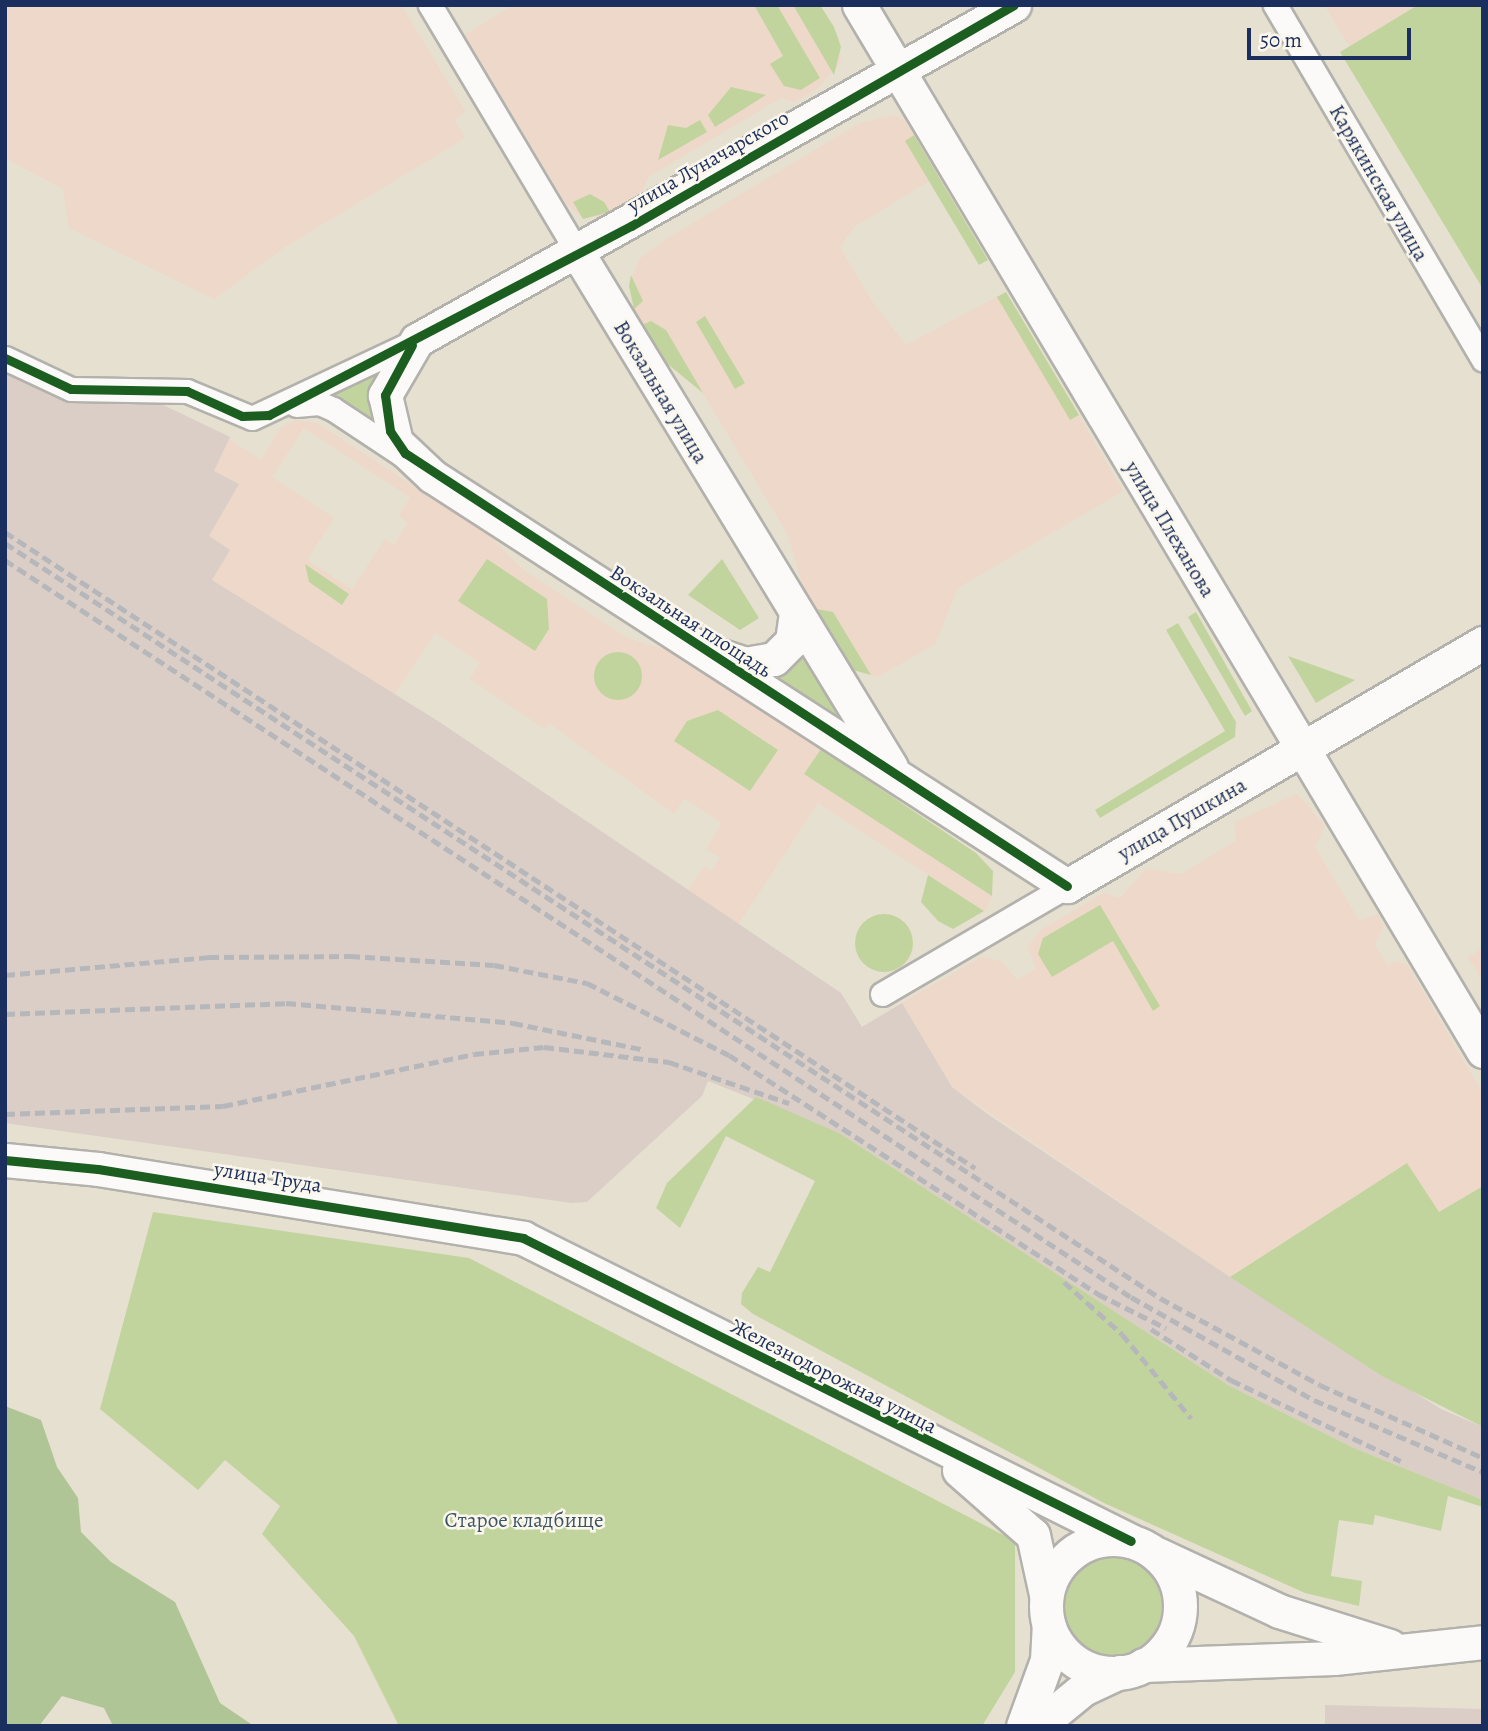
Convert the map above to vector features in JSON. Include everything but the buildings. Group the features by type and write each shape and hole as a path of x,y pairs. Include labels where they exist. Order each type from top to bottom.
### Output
{"street":[{"name":"Вокзальная улица","path":"430,5 896,776"},
{"name":"улица Плеханова","path":"859,5 1483,1051"},
{"name":"улица Луначарского","path":"417,340 1014,5"},
{"name":"Карякинская улица","path":"1275,5 1483,360"},
{"path":"5,358 71,388 187,391 252,418 286,407 417,340"},
{"name":"Вокзальная площадь","path":"417,340 390,380 385,413 396,442 432,476 1067,886"},
{"path":"286,407 319,402 432,476"},
{"path":"699,647 745,664 765,662 792,641 796,612"},
{"name":"улица Пушкина","path":"882,994 1483,643"},
{"name":"улица Труда","path":"5,1160 137,1174 523,1238"},
{"name":"Железнодорожная улица","path":"523,1238 918,1440 1279,1611 1396,1647"},
{"name":"Железнодорожная улица","path":"918,1440 1002,1502 1033,1535 1045,1566 1048,1614"},
{"path":"1023,1726 1047,1660 1048,1614 1054,1572 1074,1550 1101,1539 1142,1546 1175,1580 1179,1616 1170,1641 1131,1669 1083,1689 1038,1726"},
{"path":"1048,1614 1076,1662 1131,1669"},
{"name":"Железнодорожная улица","path":"1131,1669 1334,1658 1396,1647 1483,1642"}],"shaded area":[{"path":"5,5 401,5 466,112 454,119 465,138 285,247 214,299 69,228 63,189 5,158"},
{"path":"513,5 820,5 839,38 841,62 817,89 795,102 781,98 648,177 642,193 607,214 583,219 567,205 465,35"},
{"path":"1324,5 1418,5 1349,46"},
{"path":"893,115 904,120 939,175 854,227 840,247 871,300 906,345 1006,292 1123,491 958,588 935,644 878,677 853,670 802,584 788,535 703,393 664,361 634,309 629,286 639,259 660,243 860,123"},
{"path":"5,371 74,401 155,401 230,437 214,471 239,484 209,536 230,550 212,580 441,723 841,993 862,1027 902,1003 952,1087 986,1113 1230,1277 1441,1409 1483,1427 1483,1500 1354,1448 1228,1385 841,1134 708,1081 702,1096 587,1202 571,1203 5,1123"},
{"path":"296,420 317,423 489,535 522,569 627,638 670,651 821,749 805,774 992,896 988,906 984,911 818,803 738,925 687,892 704,866 711,871 720,858 706,849 722,823 684,798 674,814 549,723 545,729 470,679 480,663 435,633 393,697 212,580 208,537 239,484 214,471 229,439 261,460 281,428","holes":["304,428 410,497 399,516 408,523 394,545 385,539 352,589 307,560 334,518 272,477"]},
{"path":"1297,794 1325,825 1315,847 1359,920 1378,915 1383,927 1375,945 1387,965 1398,961 1408,966 1483,1094 1483,1186 1439,1212 1406,1164 1230,1277 952,1087 902,1003 981,957 1001,961 1017,980 1036,969 1028,946 1041,930 1104,893 1120,898 1146,869 1181,874 1236,841 1235,822"},
{"path":"1483,948 1483,982 1468,957"},
{"path":"1325,1705 1483,1709 1483,1726 1325,1726"}],"green space":[{"path":"754,5 777,5 820,78 801,90 784,86 770,64 783,56"},
{"path":"793,5 820,5 834,27 841,47 834,75"},
{"path":"1418,5 1483,5 1483,289 1340,52"},
{"path":"731,87 766,95 715,127 708,115"},
{"path":"700,120 707,132 658,160 668,125 686,128"},
{"path":"914,135 988,260 979,265 905,141"},
{"path":"590,194 604,202 610,212 583,219 573,202"},
{"path":"631,275 643,301 634,309 629,286"},
{"path":"1006,292 1079,415 1070,420 997,297"},
{"path":"705,316 745,383 735,389 696,322"},
{"path":"651,321 666,330 703,393 664,361 642,325"},
{"path":"379,366 374,387 381,427 330,393"},
{"path":"487,559 547,599 549,629 535,651 458,601"},
{"path":"722,559 759,618 740,630 688,595"},
{"path":"305,564 349,594 342,605 309,582"},
{"path":"817,609 833,612 871,675 853,670"},
{"path":"1196,612 1252,711 1245,716 1188,617"},
{"path":"1178,623 1236,722 1235,737 1100,818 1095,810 1225,731 1166,630"},
{"path":"801,651 873,754 772,681 772,673"},
{"path":"618,652 635,659 642,676 635,693 618,700 601,693 594,676 601,659"},
{"path":"1288,656 1355,680 1316,703"},
{"path":"718,710 778,750 750,791 674,741 687,721"},
{"path":"821,749 976,853 993,871 992,896 804,774"},
{"path":"928,875 984,911 953,929 938,921 921,902"},
{"path":"1100,905 1160,1006 1153,1011 1113,941 1052,977 1038,954 1043,938"},
{"path":"878,914 890,914 905,922 913,937 913,949 905,964 890,972 878,972 863,964 855,949 855,937 863,922"},
{"path":"756,1097 841,1134 1228,1385 1354,1448 1483,1500 1483,1507 1448,1496 1441,1531 1375,1515 1373,1525 1339,1520 1331,1576 1362,1581 1359,1606 1305,1593 1104,1503 753,1314 741,1304 742,1293 758,1267 770,1272 815,1181 726,1136 680,1228 656,1208 667,1183"},
{"path":"1407,1163 1439,1212 1483,1186 1483,1427 1382,1376 1230,1277"},
{"name":"Старое кладбище","path":"153,1212 469,1258 1015,1541 1015,1672 982,1726 399,1726 354,1636 262,1534 280,1506 225,1460 198,1490 100,1409"},
{"path":"5,1406 41,1420 57,1467 78,1498 81,1532 111,1562 175,1602 220,1703 254,1726 113,1726 104,1708 62,1696 39,1726 5,1726"},
{"path":"1113,1557 1132,1561 1148,1571 1158,1587 1162,1606 1158,1625 1148,1641 1132,1651 1113,1655 1094,1651 1078,1641 1068,1625 1064,1606 1068,1587 1078,1571 1094,1561"}],"railway":[{"path":"5,532 975,1168"},
{"path":"5,543 1160,1298 1320,1385 1483,1458"},
{"path":"5,560 1131,1297 1314,1400 1483,1472"},
{"path":"5,975 209,957 350,956 494,965 587,983 729,1055 1098,1294 1166,1328"},
{"path":"5,1014 286,1003 513,1023 641,1049"},
{"path":"5,1114 223,1106 474,1054 544,1047 669,1062 789,1103"},
{"path":"1064,1282 1122,1334 1191,1418"},
{"path":"1151,1329 1231,1380 1401,1461"}],"cycle path":[{"path":"5,358 71,389 187,391 242,416 269,415 631,226 1014,5"},
{"path":"412,345 385,395 390,431 405,453 1067,886"},
{"path":"5,1160 98,1169 523,1238 1131,1541"}]}
